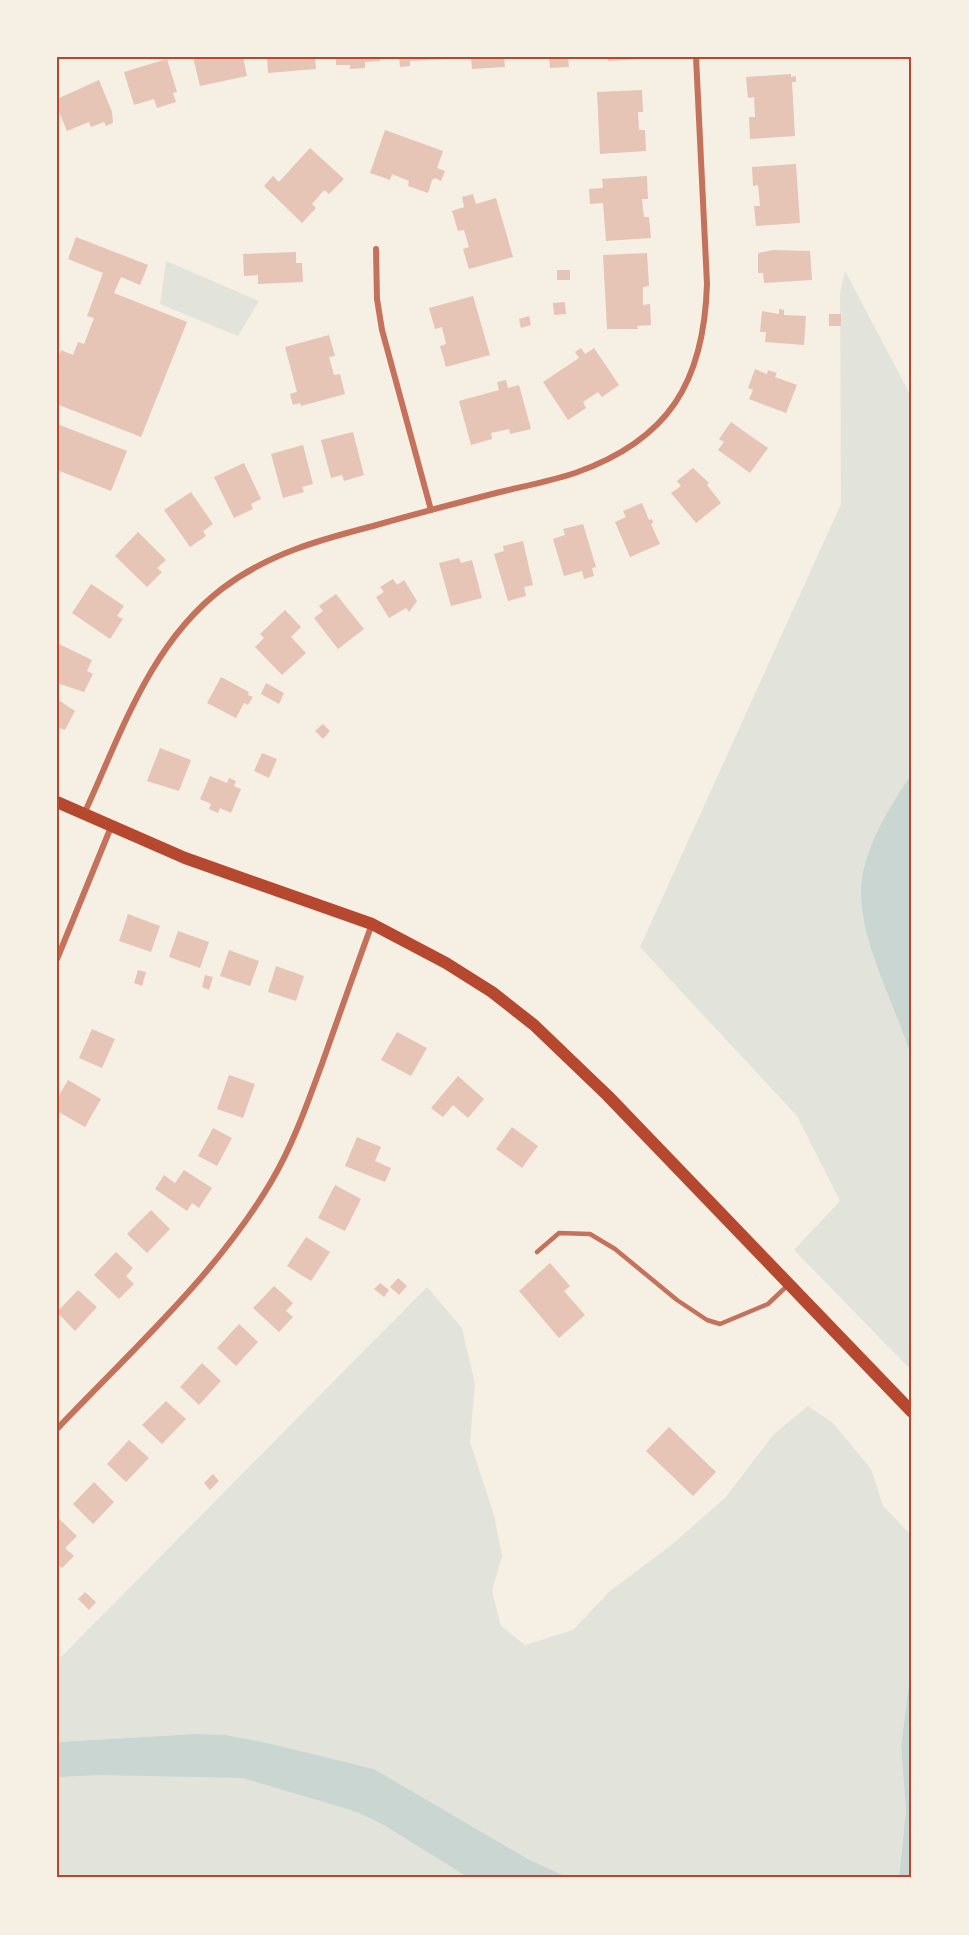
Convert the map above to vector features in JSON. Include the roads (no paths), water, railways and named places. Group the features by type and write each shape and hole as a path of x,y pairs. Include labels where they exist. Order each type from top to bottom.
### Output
{"main road":[{"path":"57,802 186,858 372,924 446,963 492,992 534,1025 608,1096 912,1412"}],"street":[{"path":"84,814 146,681 170,641 204,604 256,566 292,549 574,473 618,455 646,435 662,419 688,382 699,357 706,321 707,293 696,57"},
{"path":"376,249 377,299 382,330 431,510"},
{"path":"57,959 111,827"},
{"path":"57,1429 200,1278 229,1244 272,1182 309,1098 372,924"}],"lane":[{"path":"537,1252 559,1233 590,1234 615,1249 677,1300 707,1320 720,1324 768,1304 789,1284"}]}
